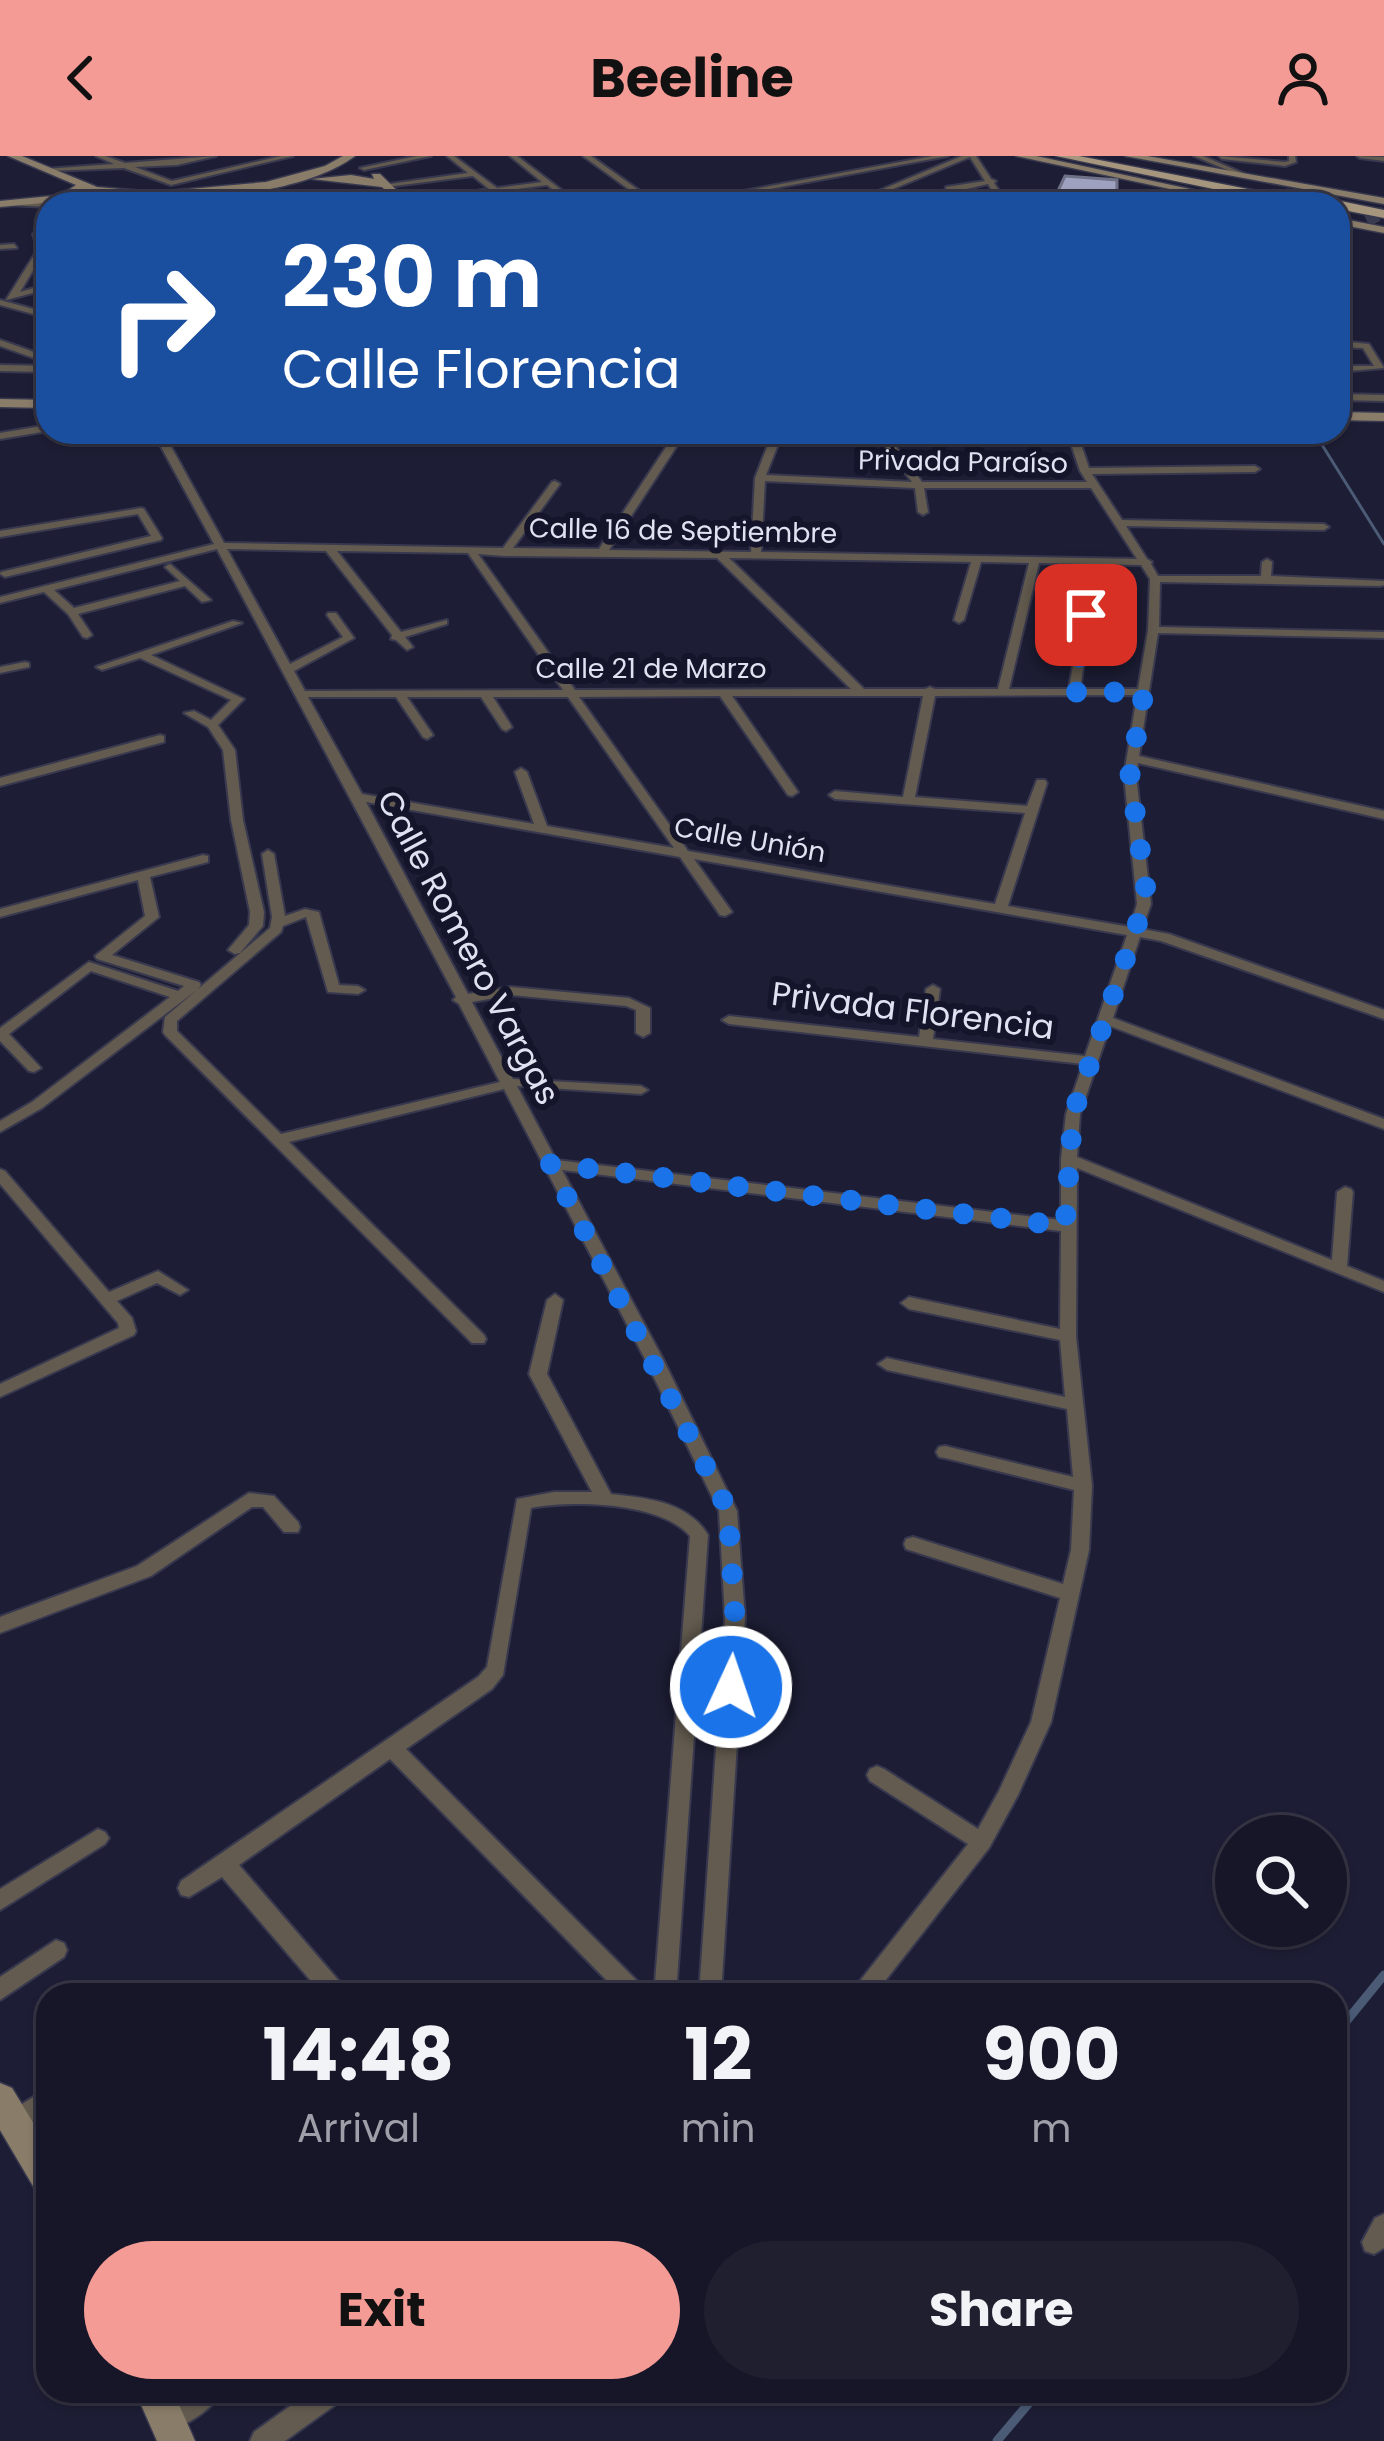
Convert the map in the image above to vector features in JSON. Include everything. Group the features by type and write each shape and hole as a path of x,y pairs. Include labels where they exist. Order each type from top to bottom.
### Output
{"main road":[{"path":"1061,156 1243,192"},
{"path":"1095,156 1269,192"}],"street":[{"path":"13,156 105,192"},
{"path":"100,156 171,183 290,157"},
{"path":"139,172 212,156"},
{"path":"208,192 304,175 350,156 394,192"},
{"path":"364,167 428,156"},
{"path":"450,156 498,192"},
{"path":"513,156 560,192"},
{"path":"586,156 637,192"},
{"path":"801,172 878,156"},
{"path":"801,172 932,156"},
{"path":"743,192 900,160 945,156"},
{"path":"886,192 971,156 998,192"},
{"path":"1021,156 1195,192"},
{"path":"1130,156 1337,192"},
{"path":"1202,156 1241,174"},
{"path":"1360,156 1377,158"},
{"path":"1221,157 1280,181"},
{"path":"1221,157 1291,160"},
{"path":"900,160 955,192"},
{"path":"49,169 177,163"},
{"path":"73,192 92,167"},
{"path":"801,172 837,192"},
{"path":"254,192 327,178 386,184 475,174"},
{"path":"944,192 992,181"},
{"path":"477,192 548,183"},
{"path":"101,189 115,192"},
{"path":"1350,194 1384,201"},
{"path":"6,204 36,201"},
{"path":"6,204 36,205"},
{"path":"0,225 21,226"},
{"path":"0,247 14,246"},
{"path":"13,297 36,259"},
{"path":"0,301 36,290"},
{"path":"0,301 36,312"},
{"path":"0,344 36,359"},
{"path":"1350,345 1366,346 1380,368 1350,369"},
{"path":"0,368 36,365"},
{"path":"1350,397 1384,398"},
{"path":"0,399 36,400"},
{"path":"1350,416 1384,417"},
{"path":"0,436 36,430"},
{"name":"Calle Romero Vargas","path":"164,444 357,797 728,1510 735,1618 711,1983"},
{"path":"602,553 673,444"},
{"path":"756,555 760,478 773,444"},
{"path":"889,444 919,485 923,512"},
{"path":"870,1983 982,1842 1041,1722 1071,1594 1083,1486 1068,1336 1065,1226 1069,1159 1073,1114 1146,890 1130,775 1153,631 1151,570 1090,478 1077,444"},
{"name":"Privada Paraíso","path":"760,478 919,485 1255,470"},
{"path":"504,553 555,484"},
{"path":"0,534 141,511 157,538 2,571 20,596"},
{"path":"1122,524 1324,527"},
{"name":"Calle 16 de Septiembre","path":"0,600 218,546 1035,560 1265,579 1380,583"},
{"path":"330,548 407,647"},
{"path":"472,552 725,912"},
{"path":"720,554 860,692"},
{"path":"958,620 977,559"},
{"path":"1003,692 1035,560"},
{"path":"1265,579 1267,562"},
{"path":"170,567 206,600"},
{"path":"72,612 186,583"},
{"path":"47,589 72,612 87,635"},
{"path":"286,670 349,638 332,615"},
{"path":"1074,692 1086,615"},
{"path":"395,637 443,622"},
{"path":"102,667 237,623"},
{"path":"1153,631 1384,635"},
{"path":"142,655 239,702 212,725"},
{"path":"0,670 25,664"},
{"path":"909,797 930,690"},
{"path":"724,692 792,792"},
{"name":"Calle 21 de Marzo","path":"299,694 1144,692"},
{"path":"0,1127 181,996 256,926 230,750 212,725 190,713 225,694"},
{"path":"484,694 506,728"},
{"path":"400,695 427,735"},
{"path":"0,782 160,739"},
{"path":"1132,758 1384,815"},
{"path":"520,772 542,829"},
{"path":"1001,907 1041,783"},
{"path":"836,794 1030,810"},
{"name":"Calle Unión","path":"357,797 1180,942 1384,1015"},
{"path":"268,854 279,923"},
{"path":"0,914 203,860"},
{"path":"143,873 152,917 102,956 194,985"},
{"path":"168,1025 279,923 304,913 314,915 333,988 358,990"},
{"path":"34,1068 0,1033 89,966 181,996"},
{"path":"925,1042 933,989"},
{"path":"460,1000 511,991 628,1002 643,1008 644,1034"},
{"path":"150,1019 168,1025 276,1140 478,1339"},
{"name":"Privada Florencia","path":"729,1020 1090,1061"},
{"path":"1106,1020 1384,1124"},
{"path":"276,1140 506,1084 532,1081 640,1090"},
{"path":"1069,1159 1384,1287"},
{"path":"550,1164 1065,1226"},
{"path":"0,1174 107,1299 128,1331 0,1391"},
{"path":"1339,1270 1345,1192"},
{"path":"107,1299 158,1276 180,1290"},
{"path":"555,1300 538,1374 607,1501"},
{"path":"909,1303 1068,1336"},
{"path":"887,1364 1075,1405"},
{"path":"945,1452 1083,1486"},
{"path":"0,1625 144,1570 249,1500 259,1498 291,1527"},
{"path":"189,1888 485,1683 496,1669 523,1504 538,1498 607,1501 681,1516 699,1535 666,1983"},
{"path":"913,1544 1071,1594"},
{"path":"391,1748 624,1983"},
{"path":"877,1775 982,1842"},
{"path":"0,1901 98,1838"},
{"path":"224,1863 328,1983"},
{"path":"0,1990 56,1950"},
{"path":"36,2102 7,2110 36,2159"},
{"path":"263,2441 316,2403"}],"building":[{"path":"1065,176 1117,180 1117,192 1057,192"}],"waterway":[{"path":"1322,444 1384,544"},
{"path":"1347,2020 1384,1975"},
{"path":"997,2441 1029,2403"}],"tunnel":[{"path":"1367,221 1384,212"}],"route":[{"path":"731,1687 735,1618 728,1510 550,1164 1065,1226 1073,1114 1146,890 1130,775 1144,692 1074,692 1086,615"}]}
